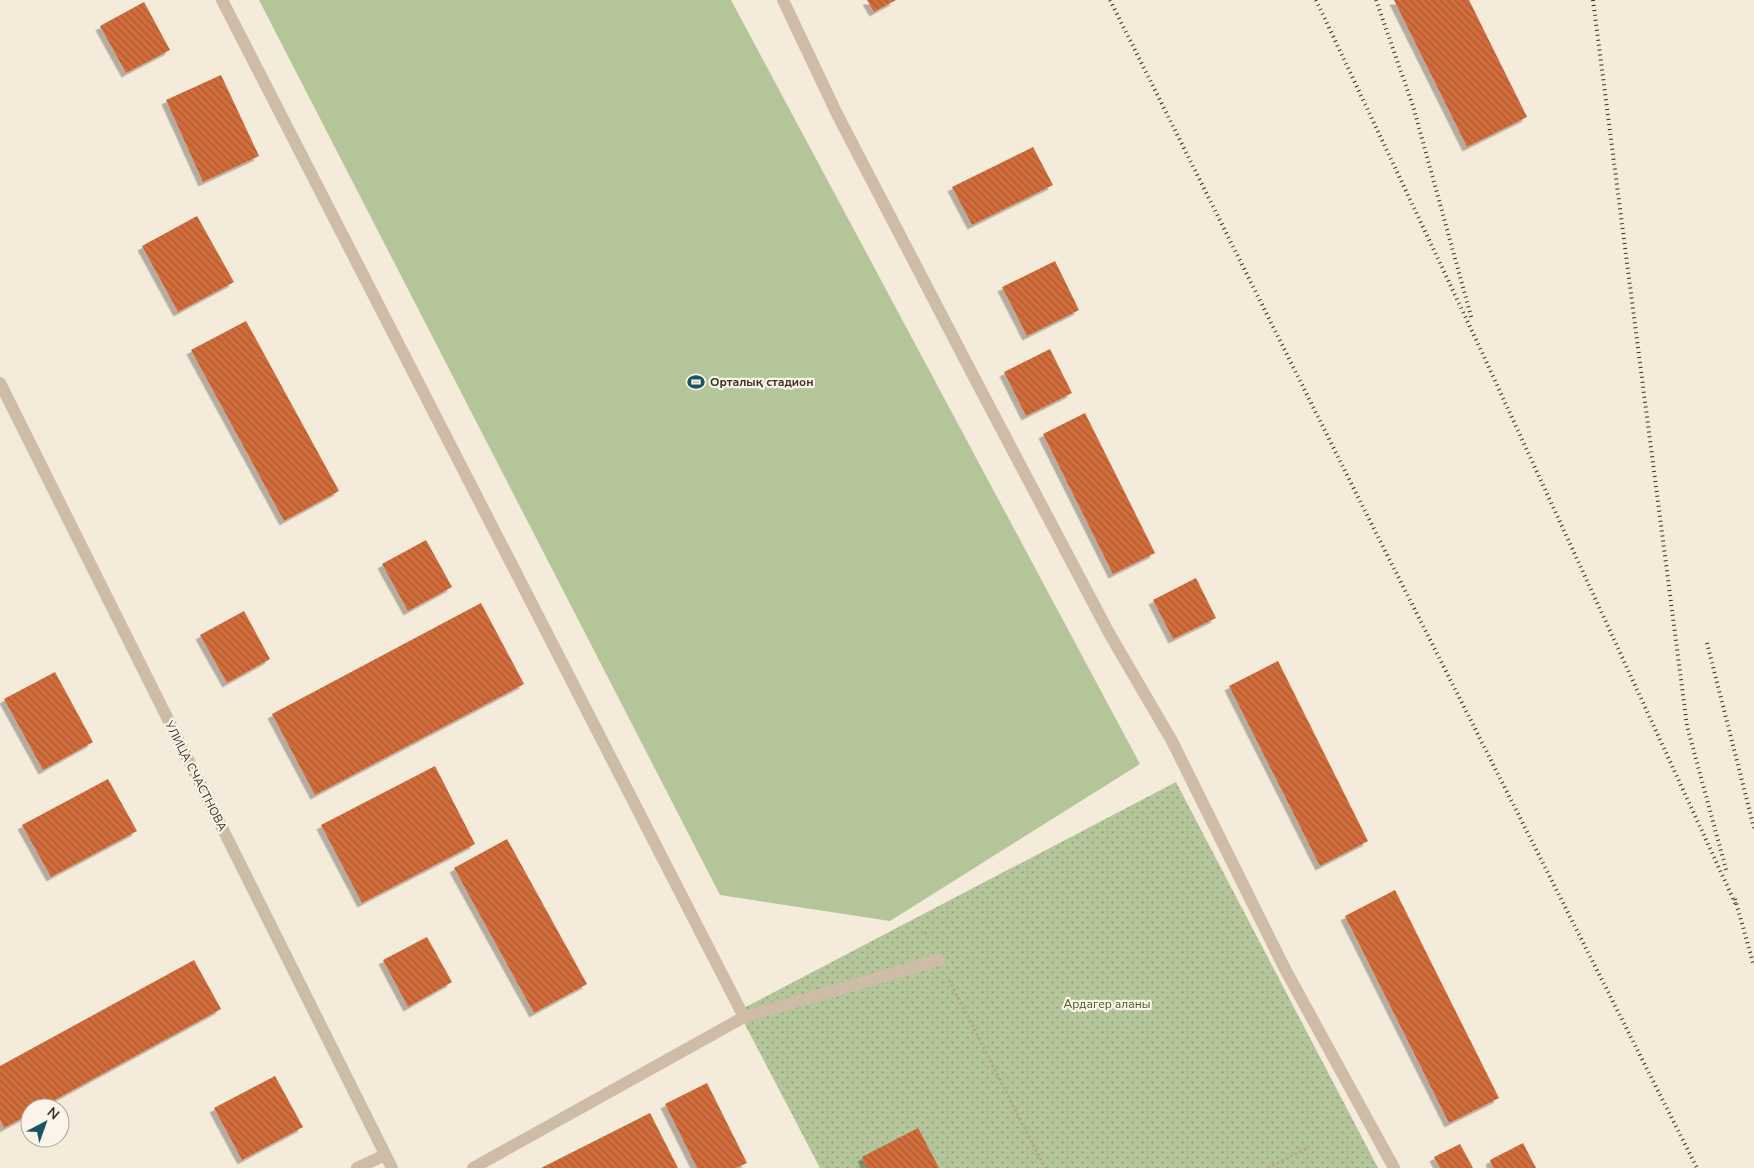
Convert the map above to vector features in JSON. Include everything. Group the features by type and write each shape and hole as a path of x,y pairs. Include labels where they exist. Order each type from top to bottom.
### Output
{"street":[{"path":"222,0 744,1017"},
{"path":"783,0 837,114 981,390 1109,633 1172,741 1285,969 1394,1168"},
{"name":"УЛИЦА СЧАСТНОВА","path":"0,383 392,1168"},
{"path":"472,1168 744,1017 939,960"},
{"path":"357,1168 385,1155"}],"path":[{"path":"925,932 1045,1168"},
{"path":"1268,1168 1309,1147"}],"green space":[{"name":"Орталық стадион","path":"259,0 731,0 1140,764 890,921 720,895"},
{"name":"Ардагер аланы","path":"1176,782 1378,1168 820,1168 738,1011"}],"building":[{"path":"867,0 896,0 874,12"},
{"path":"1394,0 1469,0 1527,117 1467,147"},
{"path":"144,2 170,50 126,73 100,26"},
{"path":"221,75 259,156 203,182 166,100"},
{"path":"1033,147 1053,185 972,225 952,187"},
{"path":"197,216 234,282 178,312 142,246"},
{"path":"1055,261 1079,310 1027,336 1002,287"},
{"path":"246,321 339,491 284,521 191,350"},
{"path":"1050,349 1072,393 1026,416 1004,372"},
{"path":"1085,413 1155,553 1113,574 1043,434"},
{"path":"426,540 452,587 408,611 382,564"},
{"path":"1196,578 1216,618 1173,639 1153,600"},
{"path":"481,603 524,684 315,795 272,714"},
{"path":"244,611 270,659 227,683 200,635"},
{"path":"1278,661 1368,841 1320,866 1229,686"},
{"path":"55,672 93,742 43,770 4,699"},
{"path":"435,766 475,844 362,903 321,825"},
{"path":"108,779 137,831 51,877 22,825"},
{"path":"507,839 587,984 534,1013 454,868"},
{"path":"1395,890 1499,1098 1449,1123 1345,916"},
{"path":"427,937 452,982 408,1007 383,960"},
{"path":"194,960 221,1009 58,1098 20,1098 20,1119 4,1128 0,1120 0,1066"},
{"path":"275,1076 303,1127 242,1160 214,1108"},
{"path":"707,1083 747,1163 736,1168 697,1168 665,1104"},
{"path":"650,1113 678,1168 541,1168"},
{"path":"918,1128 939,1168 867,1168 862,1157"},
{"path":"1523,1143 1536,1168 1493,1168 1490,1160"},
{"path":"1460,1144 1473,1168 1440,1168 1434,1157"}],"railway":[{"path":"1110,0 1367,515 1697,1168"},
{"path":"1316,0 1480,348 1736,905"},
{"path":"1376,0 1413,106 1472,320"},
{"path":"1593,0 1687,726 1727,873"},
{"path":"1707,643 1754,828"},
{"path":"1735,899 1754,966"}],"place":[{"name":"Орталық стадион","path":"696,382"}]}
